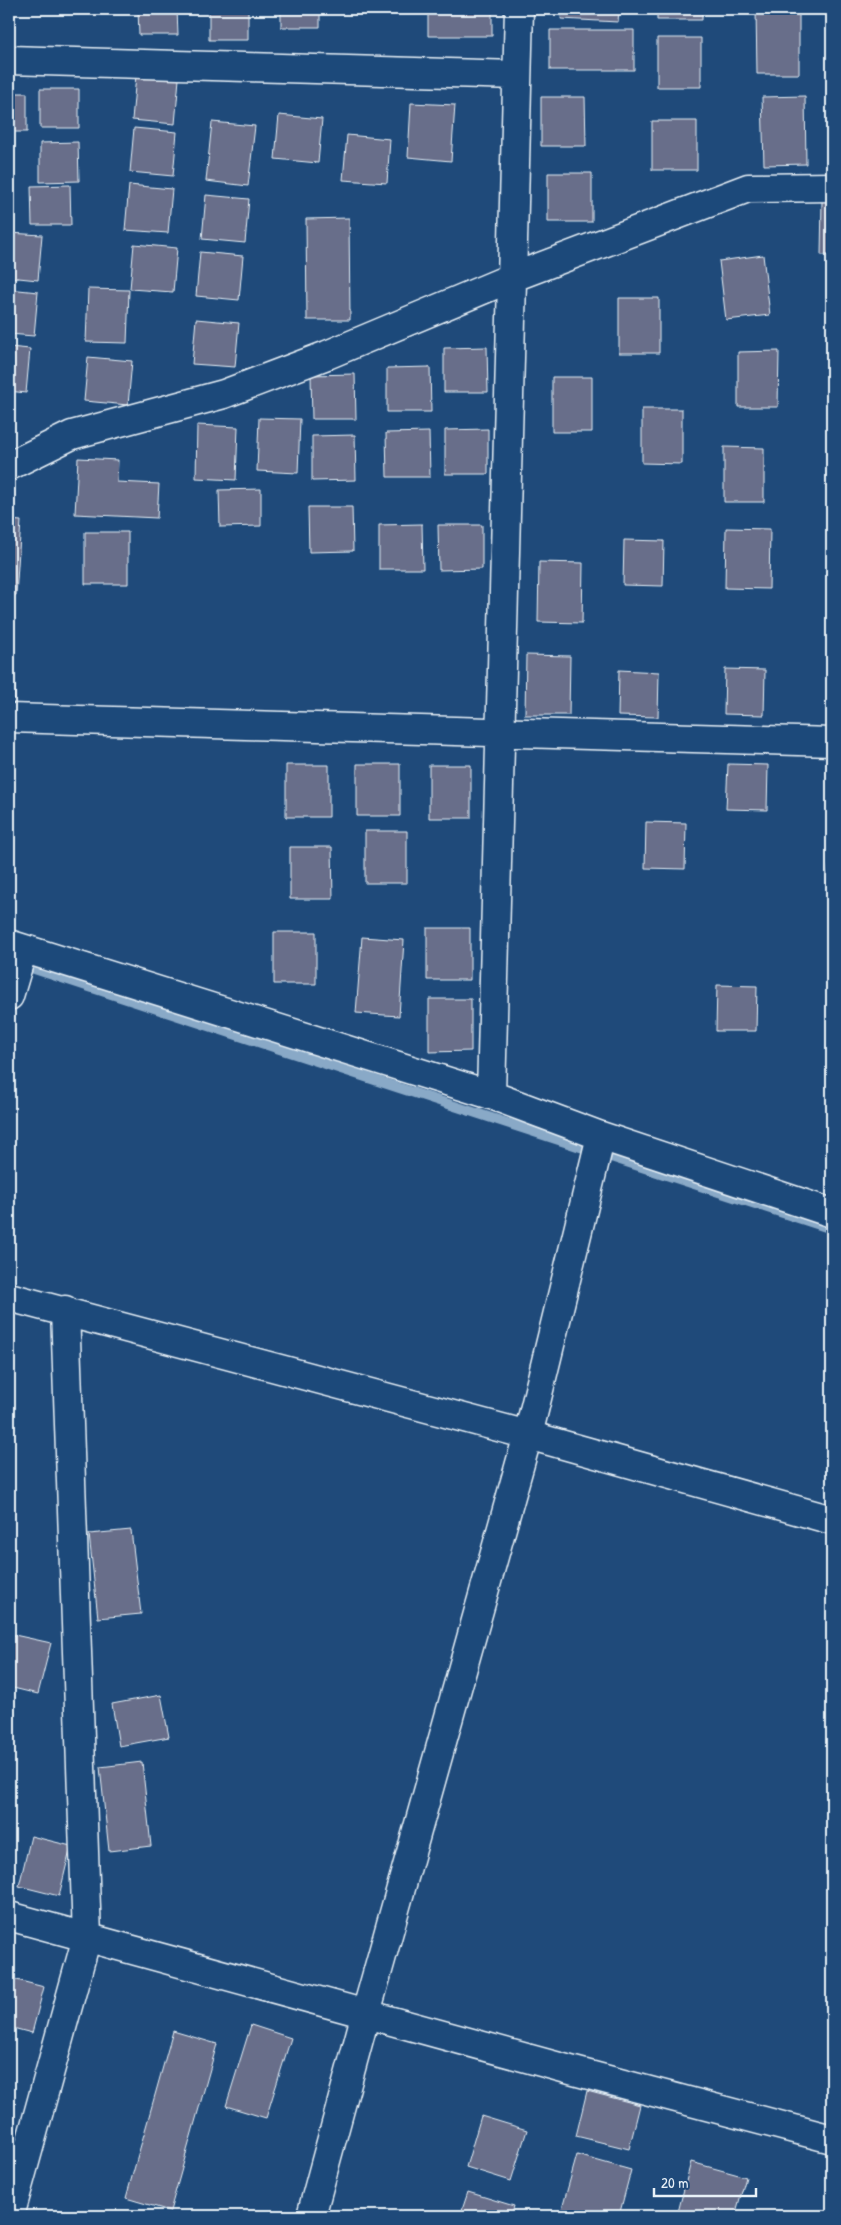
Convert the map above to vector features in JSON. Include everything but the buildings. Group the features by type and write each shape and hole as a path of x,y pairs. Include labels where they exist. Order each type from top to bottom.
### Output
{"street":[{"path":"491,1095 519,9"},
{"path":"9,60 517,75"},
{"path":"9,466 72,435 224,394 327,354 511,278 748,188 832,187"},
{"path":"9,718 832,742"},
{"path":"9,996 16,947 491,1095 601,1136 832,1213"},
{"path":"311,2216 528,1435 601,1136"},
{"path":"9,1296 528,1435 832,1520"},
{"path":"10,2216 87,1937 64,1310"},
{"path":"9,1916 832,2139"}],"waterway":[{"path":"19,964 832,1229"}]}
